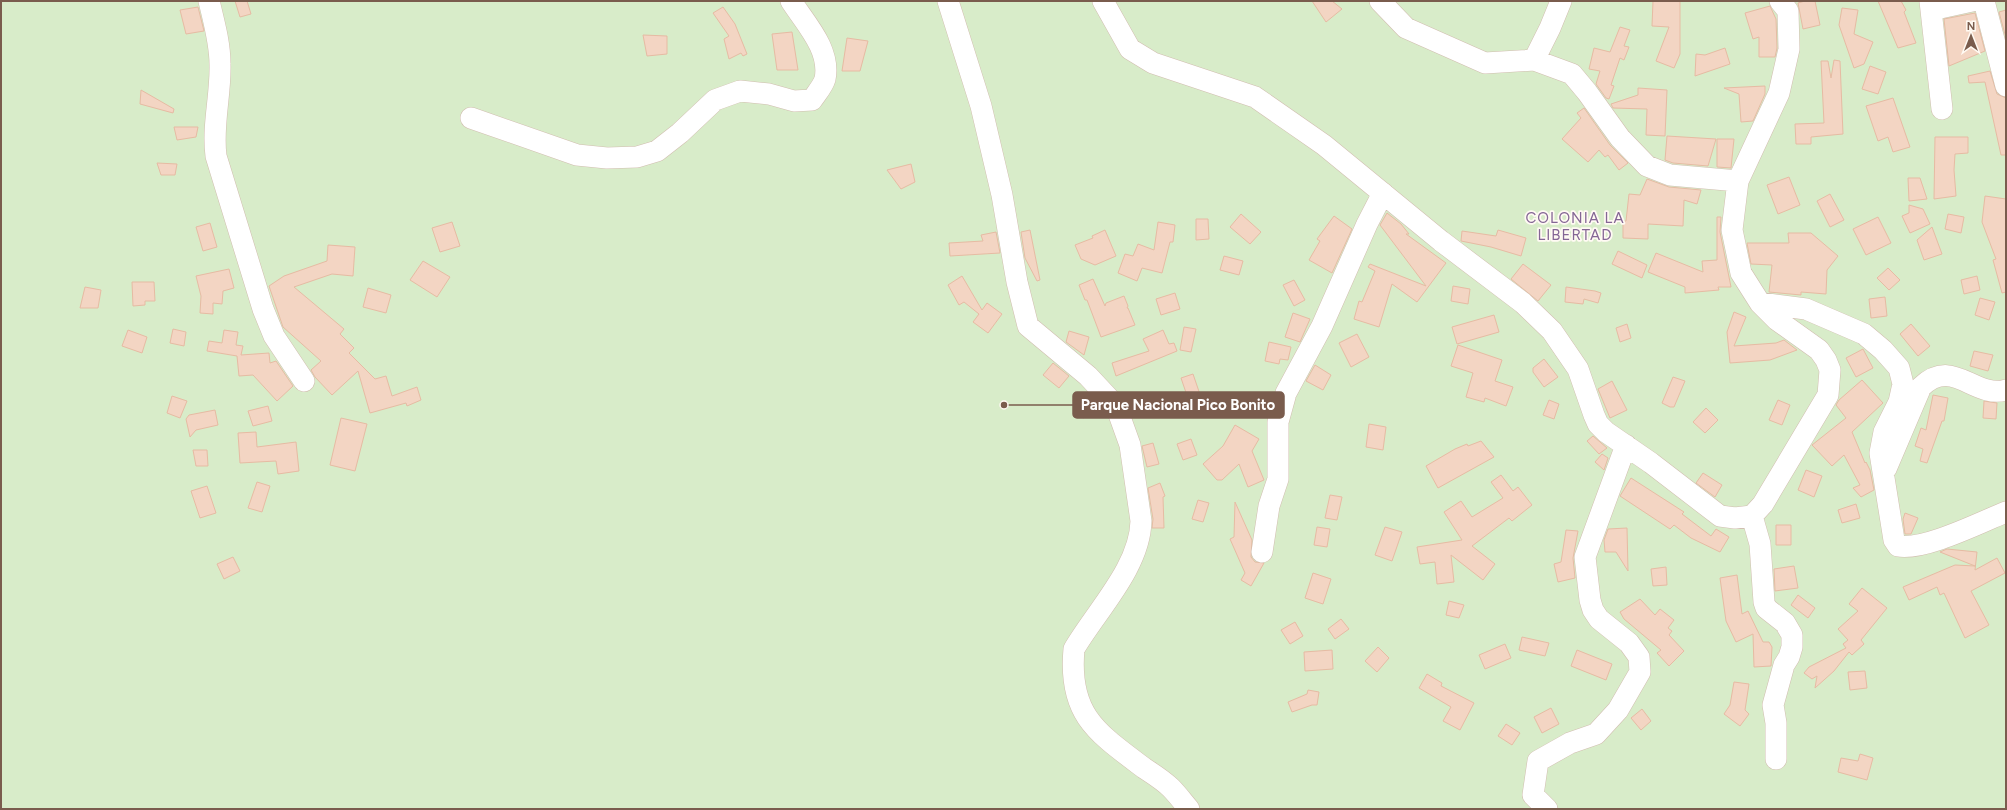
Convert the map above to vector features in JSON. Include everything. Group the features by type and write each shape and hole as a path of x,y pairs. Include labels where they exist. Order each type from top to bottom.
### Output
{"street":[{"path":"209,1 219,46 220,66 214,137 216,156 263,309 274,336 304,381"},
{"path":"471,118 578,155 607,158 637,157 657,151 680,133 715,100 740,91 769,94 794,101 812,100 825,80 826,59 818,41 790,1"},
{"path":"948,1 980,106 1002,195 1017,282 1028,326 1088,376 1116,406 1130,445 1140,521 1140,533 1127,569 1074,649 1073,664 1076,698 1086,718 1103,736 1171,788 1189,809"},
{"path":"1103,1 1130,49 1153,63 1255,97 1324,145 1441,241 1523,303 1552,331 1578,369 1598,424 1606,432 1626,445 1720,516 1735,518 1752,516 1763,504 1828,395 1830,382 1830,370 1819,350 1777,320 1760,303 1741,273 1732,230 1738,181 1779,93 1789,49 1788,11 1780,1"},
{"path":"1380,1 1406,28 1485,63 1534,60 1572,74 1620,138 1648,166 1670,175 1738,181"},
{"path":"1534,60 1550,28 1560,1"},
{"path":"1942,109 1930,6 1972,1"},
{"path":"1984,1 2006,86"},
{"path":"1262,552 1269,506 1278,479 1278,422 1286,393 1322,326 1366,224 1383,193"},
{"path":"1760,303 1806,309 1864,334 1883,350 1899,368 1903,384 1902,390 1899,402 1884,432 1880,452 1894,540 1898,546 1906,547 1950,535 2006,512"},
{"path":"1884,475 1921,387 1930,378 1942,375 1956,377 1991,390 2006,390"},
{"path":"1547,809 1533,795 1538,761 1570,743 1596,734 1618,710 1640,672 1639,657 1632,646 1599,619 1593,610 1590,600 1585,557 1626,445"},
{"path":"1752,516 1760,544 1764,602 1766,608 1785,623 1792,635 1790,657 1784,665 1773,705 1777,729 1776,760"}],"green space":[{"path":"1,1 2006,1 2006,809 1,809"}],"building":[{"path":"235,1 247,1 251,14 240,17"},
{"path":"1312,1 1332,1 1342,9 1326,22"},
{"path":"1653,1 1680,1 1680,54 1674,68 1656,61 1669,27 1652,26"},
{"path":"1815,1 1820,25 1803,29 1798,3"},
{"path":"1878,1 1901,1 1906,10 1904,12 1916,43 1898,48"},
{"path":"1770,6 1776,19 1777,48 1775,57 1759,57 1759,37 1753,39 1745,13"},
{"path":"198,7 204,31 186,34 180,10"},
{"path":"723,7 735,24 747,54 743,56 741,53 729,59 724,39 729,36 713,13"},
{"path":"1842,8 1858,10 1854,34 1873,42 1864,64 1854,68 1839,25"},
{"path":"2006,10 2006,38 1999,12"},
{"path":"1975,13 1985,51 1949,66 1944,19"},
{"path":"1620,27 1630,30 1624,46 1629,47 1624,60 1620,58 1611,85 1614,86 1609,99 1606,98 1596,84 1600,71 1589,69 1594,48 1610,52"},
{"path":"792,32 798,70 777,70 772,34"},
{"path":"643,35 667,36 667,54 647,56"},
{"path":"847,38 868,41 860,71 842,71"},
{"path":"1725,48 1730,64 1695,76 1696,54 1705,55"},
{"path":"1834,60 1840,61 1843,134 1811,137 1811,144 1796,144 1795,124 1824,123 1821,61 1828,61 1831,78"},
{"path":"1870,66 1886,72 1878,94 1862,89"},
{"path":"1990,71 1997,94 2006,98 2006,155 2001,155 1985,82 1969,83 1968,76"},
{"path":"1765,86 1765,94 1753,121 1741,122 1739,94 1724,88"},
{"path":"1638,88 1667,90 1665,136 1646,135 1647,109 1613,108 1611,104 1638,95"},
{"path":"141,90 174,109 173,113 140,104"},
{"path":"1893,98 1910,147 1893,152 1888,137 1878,141 1866,106"},
{"path":"1584,108 1610,145 1628,163 1619,170 1608,155 1605,157 1599,150 1588,162 1562,139 1581,118 1577,113"},
{"path":"174,127 198,127 196,137 177,140"},
{"path":"1667,136 1716,139 1708,166 1673,163 1665,160"},
{"path":"1935,137 1968,137 1968,153 1955,154 1954,170 1956,196 1934,199"},
{"path":"1717,139 1734,139 1731,168 1717,167"},
{"path":"157,163 177,164 175,175 161,175"},
{"path":"911,164 915,182 901,189 887,170"},
{"path":"1789,177 1800,205 1778,214 1767,185"},
{"path":"1908,178 1920,178 1927,199 1909,201"},
{"path":"1647,179 1669,187 1701,190 1697,204 1684,200 1683,226 1648,224 1648,239 1623,238 1623,221 1626,221 1629,194 1640,195"},
{"path":"1830,194 1844,220 1830,227 1817,201"},
{"path":"1985,196 2006,199 2006,292 2002,293 1993,260 1996,259 1982,222"},
{"path":"1909,205 1923,209 1930,224 1910,233 1902,216 1909,213"},
{"path":"1387,213 1401,224 1409,234 1406,234 1446,263 1417,302 1392,284 1379,327 1354,319 1359,301 1362,302 1375,271 1368,267 1370,264 1426,286 1380,225"},
{"path":"1241,214 1261,232 1250,244 1230,227"},
{"path":"1948,214 1964,217 1961,233 1945,229"},
{"path":"1334,216 1352,229 1332,273 1309,260 1320,241 1317,239"},
{"path":"1717,217 1721,217 1720,232 1731,287 1718,287 1719,290 1685,293 1685,287 1648,272 1656,253 1703,272 1702,261 1717,260"},
{"path":"1878,217 1891,243 1866,255 1853,229"},
{"path":"1196,219 1208,219 1209,239 1196,240"},
{"path":"452,222 460,246 440,252 432,228"},
{"path":"1158,222 1175,225 1173,242 1170,242 1162,273 1142,268 1137,281 1118,273 1125,254 1133,256 1138,244 1154,250"},
{"path":"210,223 217,247 203,251 196,227"},
{"path":"1932,227 1942,254 1924,260 1917,240"},
{"path":"1030,230 1040,280 1037,281 1025,258 1021,232"},
{"path":"1105,230 1116,256 1095,265 1081,259 1075,245 1093,238 1092,236"},
{"path":"1498,230 1526,238 1521,256 1491,247 1461,241 1462,231 1496,236"},
{"path":"996,232 1000,253 950,256 949,243 983,241 981,235"},
{"path":"1788,233 1811,233 1838,256 1827,270 1826,294 1801,292 1801,295 1769,292 1772,265 1751,264 1747,243 1789,243"},
{"path":"328,245 355,247 353,276 332,274 294,287 344,329 340,334 354,348 349,353 375,379 386,376 392,396 417,387 421,400 407,406 406,403 370,413 358,371 332,395 315,377 311,370 321,361 283,327 269,286 284,276 327,261"},
{"path":"1618,251 1647,265 1642,278 1612,264"},
{"path":"1224,256 1243,261 1239,275 1220,270"},
{"path":"423,261 450,277 437,297 410,280"},
{"path":"1523,264 1551,285 1538,301 1511,279"},
{"path":"1888,268 1900,280 1889,290 1877,278"},
{"path":"229,269 234,288 223,291 222,304 213,303 213,314 200,313 201,296 196,276"},
{"path":"962,276 982,310 987,303 1002,314 988,333 973,322 979,314 964,302 959,305 948,285"},
{"path":"1977,276 1980,290 1964,294 1961,280"},
{"path":"1093,279 1105,306 1106,303 1124,296 1128,306 1127,308 1135,325 1101,337 1087,300 1085,300 1079,285"},
{"path":"1294,280 1305,300 1294,306 1283,285"},
{"path":"132,282 154,282 155,301 145,301 145,305 133,306"},
{"path":"1453,286 1470,289 1468,304 1451,301"},
{"path":"85,287 101,290 98,308 80,308"},
{"path":"1566,287 1601,293 1598,303 1584,299 1583,304 1565,302"},
{"path":"368,288 391,295 386,313 363,307"},
{"path":"1175,293 1180,309 1161,315 1156,299"},
{"path":"1885,297 1887,316 1871,318 1869,299"},
{"path":"1980,298 1995,302 1989,320 1975,315"},
{"path":"1734,312 1746,317 1734,346 1776,343 1784,340 1797,350 1770,360 1730,363 1727,332"},
{"path":"1293,313 1310,319 1300,342 1285,337"},
{"path":"1494,315 1499,332 1457,344 1452,327"},
{"path":"1627,324 1631,338 1620,342 1616,328"},
{"path":"1911,324 1930,346 1918,356 1900,334"},
{"path":"1184,327 1196,329 1191,352 1180,350"},
{"path":"173,329 186,332 184,346 170,343"},
{"path":"128,330 147,337 142,353 122,346"},
{"path":"224,330 238,332 236,345 243,346 241,355 269,353 270,363 276,361 293,386 277,401 253,375 239,376 237,356 207,351 209,341 222,343"},
{"path":"1163,330 1169,344 1174,343 1177,351 1116,376 1112,363 1149,351 1143,339"},
{"path":"1069,331 1089,337 1084,355 1066,342"},
{"path":"1357,334 1369,357 1351,367 1339,343"},
{"path":"1269,342 1291,347 1288,360 1280,359 1279,364 1265,361"},
{"path":"1458,345 1502,360 1495,381 1513,387 1506,406 1485,398 1484,402 1466,397 1473,373 1451,366"},
{"path":"1863,349 1873,368 1856,377 1846,358"},
{"path":"1974,351 1993,355 1988,371 1970,366"},
{"path":"1544,359 1558,377 1544,387 1533,372 1533,368"},
{"path":"1053,363 1069,376 1059,388 1043,375"},
{"path":"1315,365 1331,375 1323,390 1306,381"},
{"path":"1193,374 1205,409 1193,413 1181,378"},
{"path":"1673,377 1685,381 1674,407 1670,407 1662,403"},
{"path":"1862,380 1883,403 1852,432 1865,463 1866,462 1870,470 1874,490 1861,497 1853,488 1860,485 1844,455 1832,466 1812,445 1846,418 1836,405 1839,400"},
{"path":"1612,381 1627,410 1610,418 1598,389"},
{"path":"1087,393 1101,409 1083,418 1073,400"},
{"path":"1933,395 1948,398 1944,421 1942,421 1927,463 1920,461 1923,449 1915,446 1921,428 1926,430"},
{"path":"172,396 187,401 180,418 167,413"},
{"path":"1549,400 1559,404 1554,419 1543,415"},
{"path":"1778,400 1790,405 1782,425 1769,420"},
{"path":"1984,401 1997,403 1996,419 1983,418"},
{"path":"268,406 272,421 253,426 248,411"},
{"path":"1706,408 1718,420 1705,433 1693,422"},
{"path":"215,410 218,425 196,430 190,437 186,419 189,415"},
{"path":"341,418 367,424 355,471 330,465"},
{"path":"1369,424 1386,427 1383,450 1366,447"},
{"path":"1235,425 1259,439 1252,451 1264,480 1248,487 1239,464 1222,480 1217,480 1203,464 1223,446"},
{"path":"256,432 257,447 296,442 299,471 278,474 276,461 240,463 238,433"},
{"path":"1593,436 1607,448 1599,454 1587,441"},
{"path":"1191,439 1197,455 1183,460 1177,444"},
{"path":"1481,441 1494,457 1438,488 1426,466 1455,449 1467,444 1468,446"},
{"path":"1153,443 1159,464 1147,467 1142,446"},
{"path":"193,450 207,450 208,466 196,466"},
{"path":"1602,454 1608,458 1604,470 1595,462"},
{"path":"1806,470 1822,476 1814,497 1798,490"},
{"path":"1703,473 1722,485 1715,497 1696,483"},
{"path":"1501,475 1513,491 1518,487 1532,505 1512,521 1509,518 1472,546 1495,564 1483,580 1451,555 1454,582 1437,584 1435,562 1420,564 1417,547 1462,540 1444,512 1461,501 1472,517 1503,498 1491,482"},
{"path":"1631,478 1684,512 1682,514 1711,536 1716,529 1729,537 1720,552 1691,538 1674,525 1670,529 1620,496"},
{"path":"257,482 270,486 262,512 248,508"},
{"path":"1160,483 1165,496 1163,497 1164,528 1152,528 1153,519 1148,488"},
{"path":"207,486 216,513 200,518 191,491"},
{"path":"1330,495 1342,497 1337,520 1325,518"},
{"path":"1198,500 1209,503 1203,522 1192,519"},
{"path":"1235,502 1252,540 1251,557 1255,562 1264,563 1251,586 1241,580 1245,573 1230,539 1234,537"},
{"path":"1856,504 1860,518 1842,523 1838,510"},
{"path":"1905,513 1918,518 1911,534 1905,534 1903,519"},
{"path":"1776,525 1791,525 1791,545 1776,545"},
{"path":"1317,527 1330,529 1327,547 1314,545"},
{"path":"1385,527 1402,532 1392,561 1375,555"},
{"path":"1627,528 1628,571 1616,552 1605,552 1604,540 1608,529"},
{"path":"1566,530 1578,531 1573,558 1575,578 1558,582 1554,564 1561,562"},
{"path":"1947,549 1977,552 1975,570 1997,558 2005,573 1971,591 1989,625 1965,638 1944,593 1940,595 1937,587 1909,600 1903,587 1955,565 1975,566 1940,552"},
{"path":"233,557 240,571 224,579 217,564"},
{"path":"1794,566 1798,588 1775,591 1774,569"},
{"path":"1666,567 1667,585 1653,586 1651,569"},
{"path":"1313,573 1331,579 1323,604 1305,598"},
{"path":"1737,575 1742,614 1748,611 1763,642 1769,642 1772,647 1771,666 1754,667 1753,634 1736,642 1726,621 1720,578"},
{"path":"1862,588 1887,608 1861,640 1864,644 1852,655 1849,652 1834,671 1815,688 1817,676 1812,679 1804,673 1809,667 1846,648 1843,644 1848,640 1838,629 1858,611 1849,604"},
{"path":"1798,595 1815,608 1808,618 1791,605"},
{"path":"1640,599 1655,615 1660,609 1674,620 1668,628 1672,631 1669,635 1684,651 1669,666 1657,653 1661,650 1624,619 1620,612"},
{"path":"1449,601 1464,605 1459,618 1446,615"},
{"path":"1341,619 1349,629 1335,639 1328,629"},
{"path":"1295,622 1303,636 1290,644 1281,630"},
{"path":"1522,637 1549,643 1545,656 1519,650"},
{"path":"1505,644 1511,658 1485,669 1479,655"},
{"path":"1378,647 1389,658 1377,672 1365,661"},
{"path":"1332,650 1333,669 1305,671 1304,652"},
{"path":"1577,650 1612,664 1606,680 1571,666"},
{"path":"1865,671 1867,688 1850,690 1848,672"},
{"path":"1427,674 1442,683 1441,686 1474,703 1460,730 1443,721 1451,707 1419,688"},
{"path":"1734,682 1749,684 1745,710 1749,714 1740,726 1724,714 1730,705"},
{"path":"1308,690 1319,692 1317,705 1312,705 1292,712 1288,702 1307,694"},
{"path":"1551,708 1559,724 1542,733 1534,717"},
{"path":"1642,709 1651,721 1641,730 1631,718"},
{"path":"1506,724 1520,733 1512,745 1498,736"},
{"path":"1860,754 1873,758 1867,780 1838,772 1841,758 1858,761"}],"place":[{"name":"Parque Nacional Pico Bonito","path":"1004,405"}],"district":[{"name":"COLONIA LA LIBERTAD","path":"1575,226"}]}
